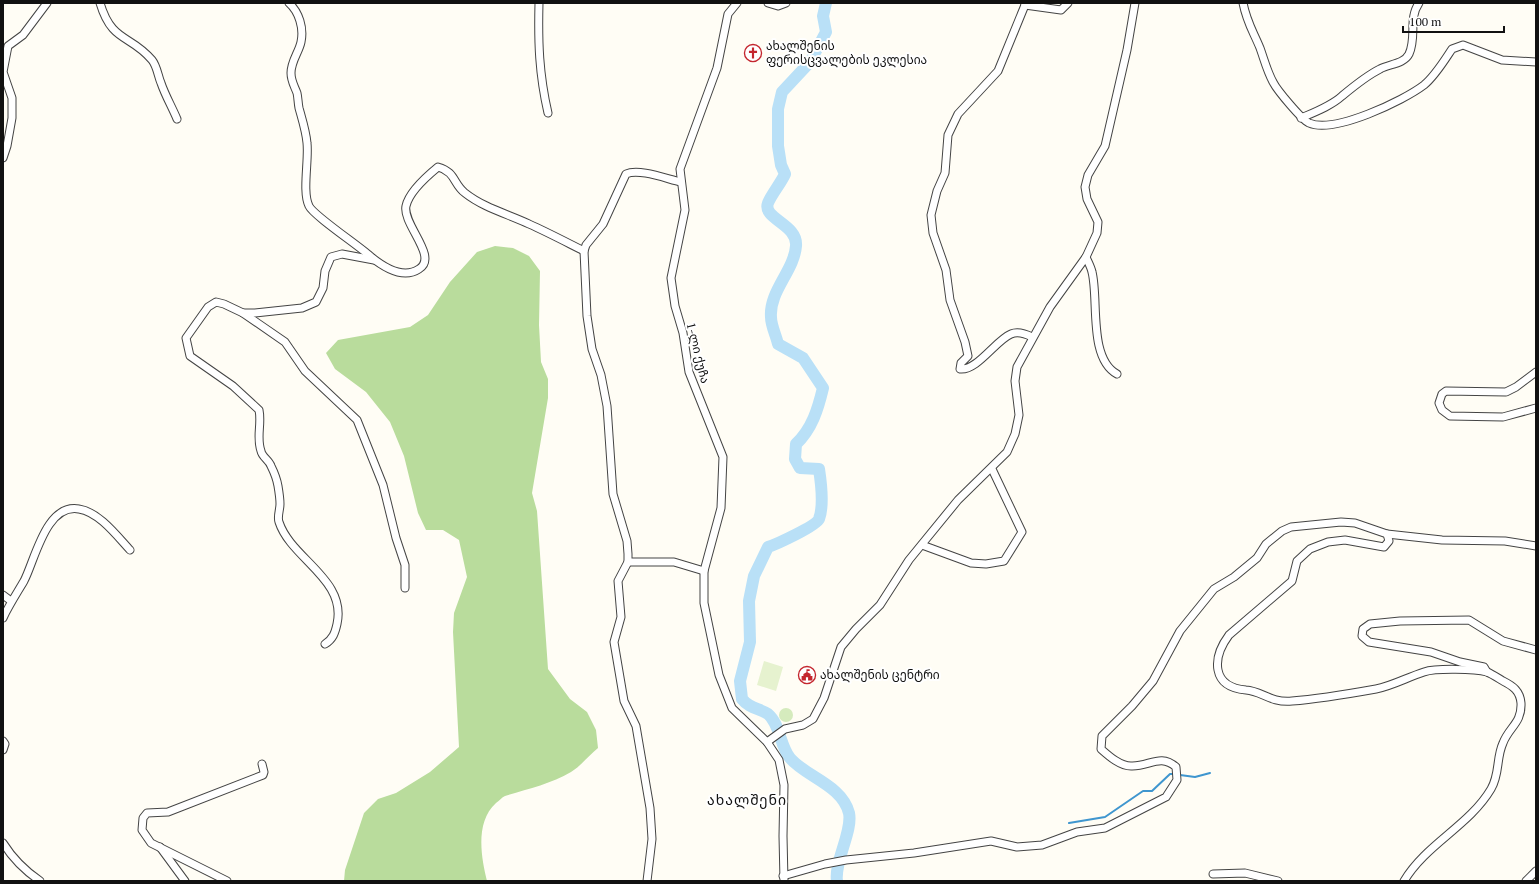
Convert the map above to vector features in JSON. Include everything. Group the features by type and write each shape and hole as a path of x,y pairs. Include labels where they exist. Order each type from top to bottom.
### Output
{"street":[{"path":"3,158 7,146 12,118 12,98 3,72 8,46 23,35 46,3"},
{"path":"100,3 105,19 113,30 127,41 141,48 154,61 161,84 177,120"},
{"path":"289,3 294,8 300,20 302,33 301,42 291,71 291,82 297,93 307,143 307,197 309,206 315,214 382,267 395,271 411,272 420,269 424,264 425,257 422,247 407,219 406,206 424,179 438,167 446,169 453,176 464,193 483,204 528,223 584,251"},
{"path":"539,3 538,53 542,86 548,113"},
{"name":"1-ლი ქუჩა","path":"737,3 728,14 717,68 680,169 685,210 671,278 675,306 683,333 689,372 724,457 721,508 704,571 704,603 719,675 732,708 769,741 779,760 784,785 784,878"},
{"path":"768,3 778,6 786,3"},
{"path":"1032,337 1020,332 1010,334 969,367 960,369 961,363 968,356 965,342 950,300 946,270 933,233 931,215 937,191 945,173 948,135 958,114 998,71 1025,4 1062,10 1068,3"},
{"path":"769,741 780,732 803,725 813,719 822,703 841,647 856,629 880,605 909,560 958,500 973,484 992,469 1007,452 1015,434 1019,415 1015,382 1017,367 1032,337 1050,307 1086,257 1096,234 1098,222 1087,199 1086,187 1088,175 1105,146 1127,50 1135,3"},
{"path":"1243,3 1246,20 1260,47 1274,84 1301,118 1309,123 1322,126 1336,124 1380,110 1425,84 1452,49 1463,45 1502,60 1527,60 1536,62"},
{"path":"1301,118 1322,109 1342,96 1349,88 1380,69 1401,61 1408,56 1412,46 1414,10 1418,3"},
{"path":"1527,60 1536,57"},
{"path":"647,881 652,839 650,808 636,726 624,701 614,642 621,617 618,581 628,562 627,541 613,494 607,406 601,375 592,349 587,316 584,251 586,245 603,224 626,174 631,172 641,172 682,182"},
{"path":"243,313 302,308 316,302 323,288 325,271 331,256 342,254 376,261"},
{"path":"1086,257 1092,272 1098,344 1111,370 1117,374"},
{"path":"325,644 331,640 336,632 338,609 331,589 316,569 293,546 278,521 280,503 278,485 271,465 261,454 258,439 261,430 259,410 233,386 190,356 186,338 208,307 216,302 224,304 243,313 285,342 305,371 357,420 383,485 396,538 405,565 405,588"},
{"path":"1536,372 1516,387 1506,392 1446,391 1442,394 1439,403 1442,410 1450,416 1503,417 1536,408"},
{"path":"922,545 971,563 986,564 1004,561 1022,532 992,469"},
{"path":"3,618 11,601 25,580 42,538 54,519 64,510 78,508 94,515 130,550"},
{"path":"784,878 825,864 846,860 914,853 992,841 1017,847 1042,845 1077,832 1105,828 1166,797 1177,780 1176,767 1172,763 1159,759 1142,766 1129,766 1115,760 1101,749 1102,736 1132,706 1153,681 1180,631 1214,589 1234,577 1257,558 1266,544 1282,531 1291,527 1341,522 1355,523 1388,534 1442,540 1505,541 1536,546"},
{"path":"1388,534 1389,541 1384,547 1345,540 1328,542 1306,553 1298,561 1292,581 1229,635 1221,646 1217,663 1222,680 1237,690 1247,690 1274,701 1291,702 1377,689 1426,672 1445,669 1487,672 1510,684 1519,692 1521,703 1518,722 1503,741 1499,755 1498,774 1491,789 1474,811 1416,863 1404,881"},
{"path":"628,562 674,562 704,571"},
{"path":"3,595 11,601"},
{"path":"1487,672 1484,667 1460,662 1431,652 1369,642 1362,636 1363,629 1370,624 1400,621 1469,620 1503,641 1536,650"},
{"path":"3,741 5,744 3,750"},
{"path":"227,881 159,845 151,843 142,830 143,818 147,813 168,812 263,775 264,772 262,764"},
{"path":"3,843 12,857 25,871 40,881"},
{"path":"159,845 185,881"},
{"path":"1526,881 1536,871"},
{"path":"1213,874 1245,873 1278,881"}],"green space":[{"path":"495,246 513,248 529,256 540,271 539,325 541,362 548,379 548,398 532,493 537,511 548,669 570,699 587,712 596,730 598,748 571,772 547,783 504,797 489,811 482,830 481,840 487,881 344,881 345,870 364,813 378,799 396,793 430,772 459,747 453,632 454,613 467,577 459,540 443,530 426,530 418,513 404,456 390,422 366,392 335,369 326,353 338,340 410,327 428,315 450,282 477,252"},
{"path":"764,661 783,667 776,691 757,685"},
{"path":"786,708 791,710 793,715 791,720 786,722 781,720 779,715 781,710"}],"waterway":[{"path":"826,3 823,16 826,32 810,62 782,92 778,109 778,146 781,165 785,174 768,203 770,213 792,232 795,238 796,246 791,264 774,298 771,308 771,320 778,344 803,358 823,388 814,418 802,438 796,444 795,459 800,468 819,469 822,501 821,514 819,519 811,526 768,547 754,576 749,601 750,642 740,681 742,699 751,707 765,712 772,718 790,758 805,771 831,788 845,803 850,820 838,865 837,881"},
{"path":"1180,775 1195,777 1210,773"},
{"path":"1069,823 1105,817 1143,791 1152,791 1170,774 1175,774"}],"place":[{"name":"ახალშენის ფერისცვალების ეკლესია","path":"753,53"},
{"name":"ახალშენის ცენტრი","path":"807,675"}],"district":[{"name":"ახალშენი","path":"747,800"}]}
